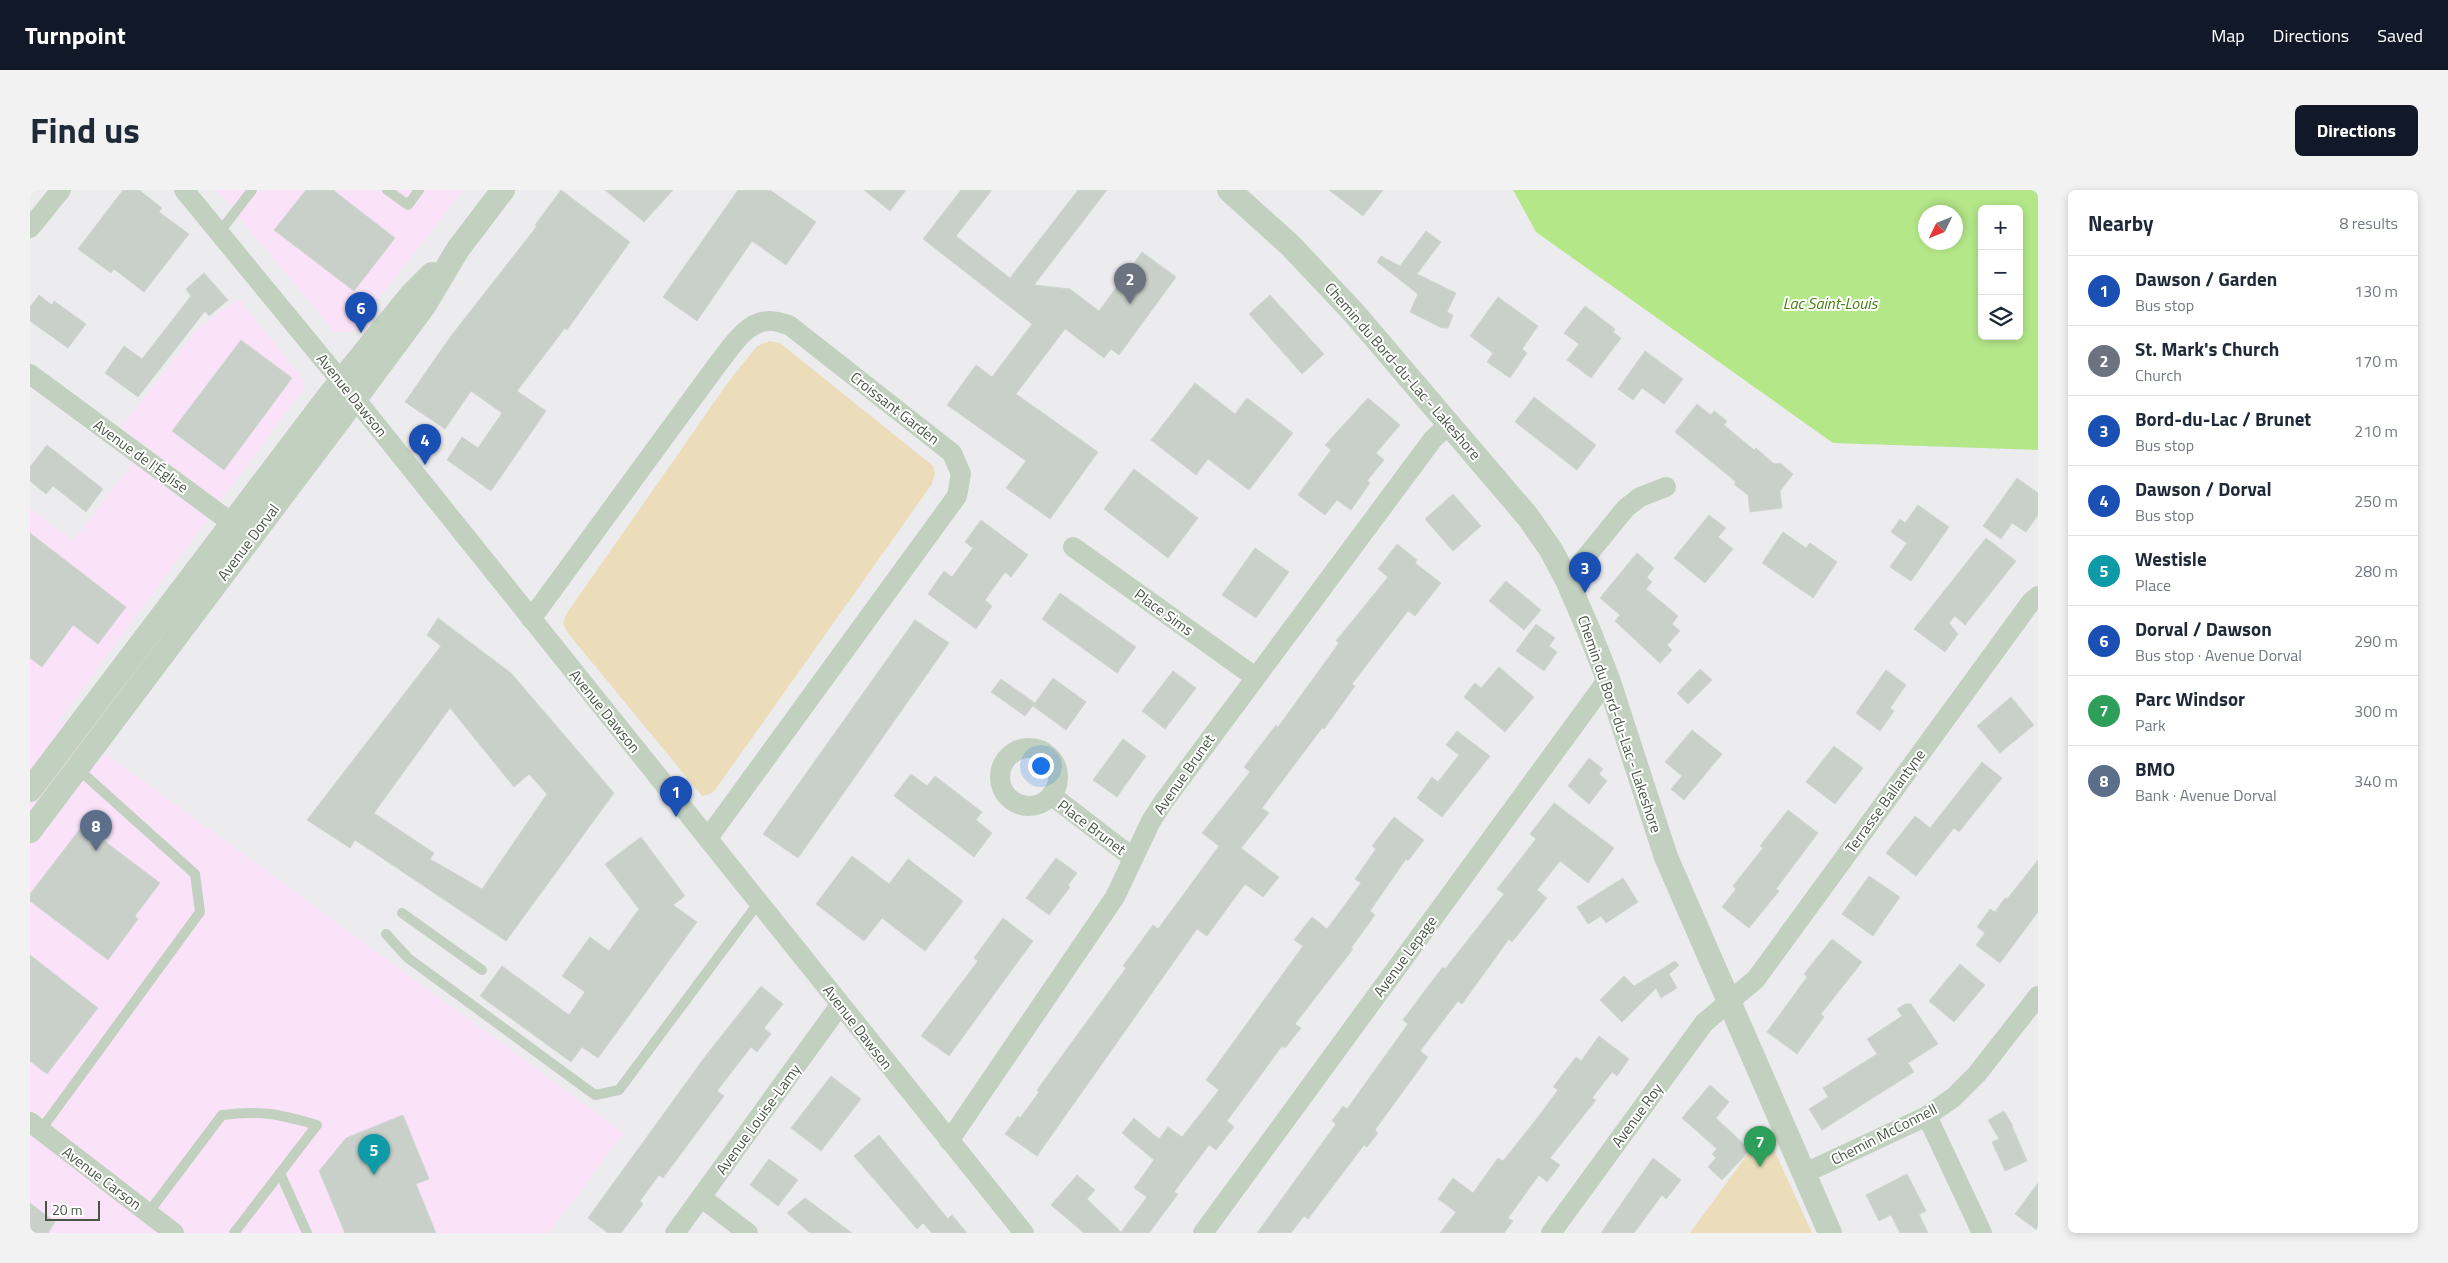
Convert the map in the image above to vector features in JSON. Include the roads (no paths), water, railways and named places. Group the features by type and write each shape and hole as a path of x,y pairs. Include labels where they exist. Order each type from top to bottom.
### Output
{"street":[{"path":"30,228 62,190"},
{"name":"Avenue Dawson","path":"184,190 348,390 708,838 948,1141 1024,1233"},
{"name":"Avenue Dorval","path":"30,831 251,538 411,295 458,248 503,190"},
{"name":"Chemin du Bord-du-Lac - Lakeshore","path":"1229,190 1323,279 1354,313 1528,517 1551,550 1567,580 1608,679 1666,857 1830,1233"},
{"name":"Croissant Garden","path":"531,620 717,365 743,333 755,324 770,320 789,325 952,453 961,474 957,496 708,838"},
{"name":"Avenue de l'Église","path":"30,374 251,538"},
{"name":"Avenue Dorval","path":"30,790 231,522 348,390"},
{"name":"Avenue Brunet","path":"948,1141 1115,897 1133,858 1164,801 1254,677 1433,438 1448,425"},
{"path":"1567,580 1626,508 1640,497 1666,487"},
{"name":"Place Sims","path":"1073,547 1254,677"},
{"name":"Terrasse Ballantyne","path":"1728,1002 1756,979 2031,602 2038,596"},
{"name":"Avenue Lepage","path":"1202,1233 1608,679"},
{"name":"Place Brunet","path":"1051,795 1133,858"},
{"name":"Chemin McConnell","path":"1803,1174 1927,1116 1954,1097 1977,1074 2038,996"},
{"name":"Avenue Roy","path":"1551,1233 1704,1023 1728,1002"},
{"name":"Avenue Louise-Lamy","path":"675,1233 840,1004"},
{"path":"1927,1116 1982,1233"},
{"name":"Avenue Carson","path":"35,1126 174,1233"},
{"path":"702,1198 748,1233"}],"lane":[{"path":"219,233 252,190"},
{"path":"387,190 408,205 420,190"},
{"path":"35,1126 200,912 195,874 77,768"},
{"path":"386,934 408,958 595,1095 619,1090 759,902"},
{"path":"402,913 482,970"},
{"path":"148,1213 222,1115 252,1111 282,1115 317,1124 234,1233"},
{"path":"280,1173 307,1233"}],"water":[{"name":"Lac Saint-Louis","path":"1513,190 2038,190 2038,450 1833,443 1536,232"}],"place":[{"name":"St. Mark's Church","path":"1130,304"},
{"name":"Dorval / Dawson","path":"361,333"},
{"name":"Dawson / Dorval","path":"425,465"},
{"name":"Bord-du-Lac / Brunet","path":"1585,593"},
{"name":"Dawson / Garden","path":"676,817"},
{"name":"BMO","path":"96,851"},
{"name":"Parc Windsor","path":"1760,1167"},
{"name":"Westisle","path":"374,1175"}]}
